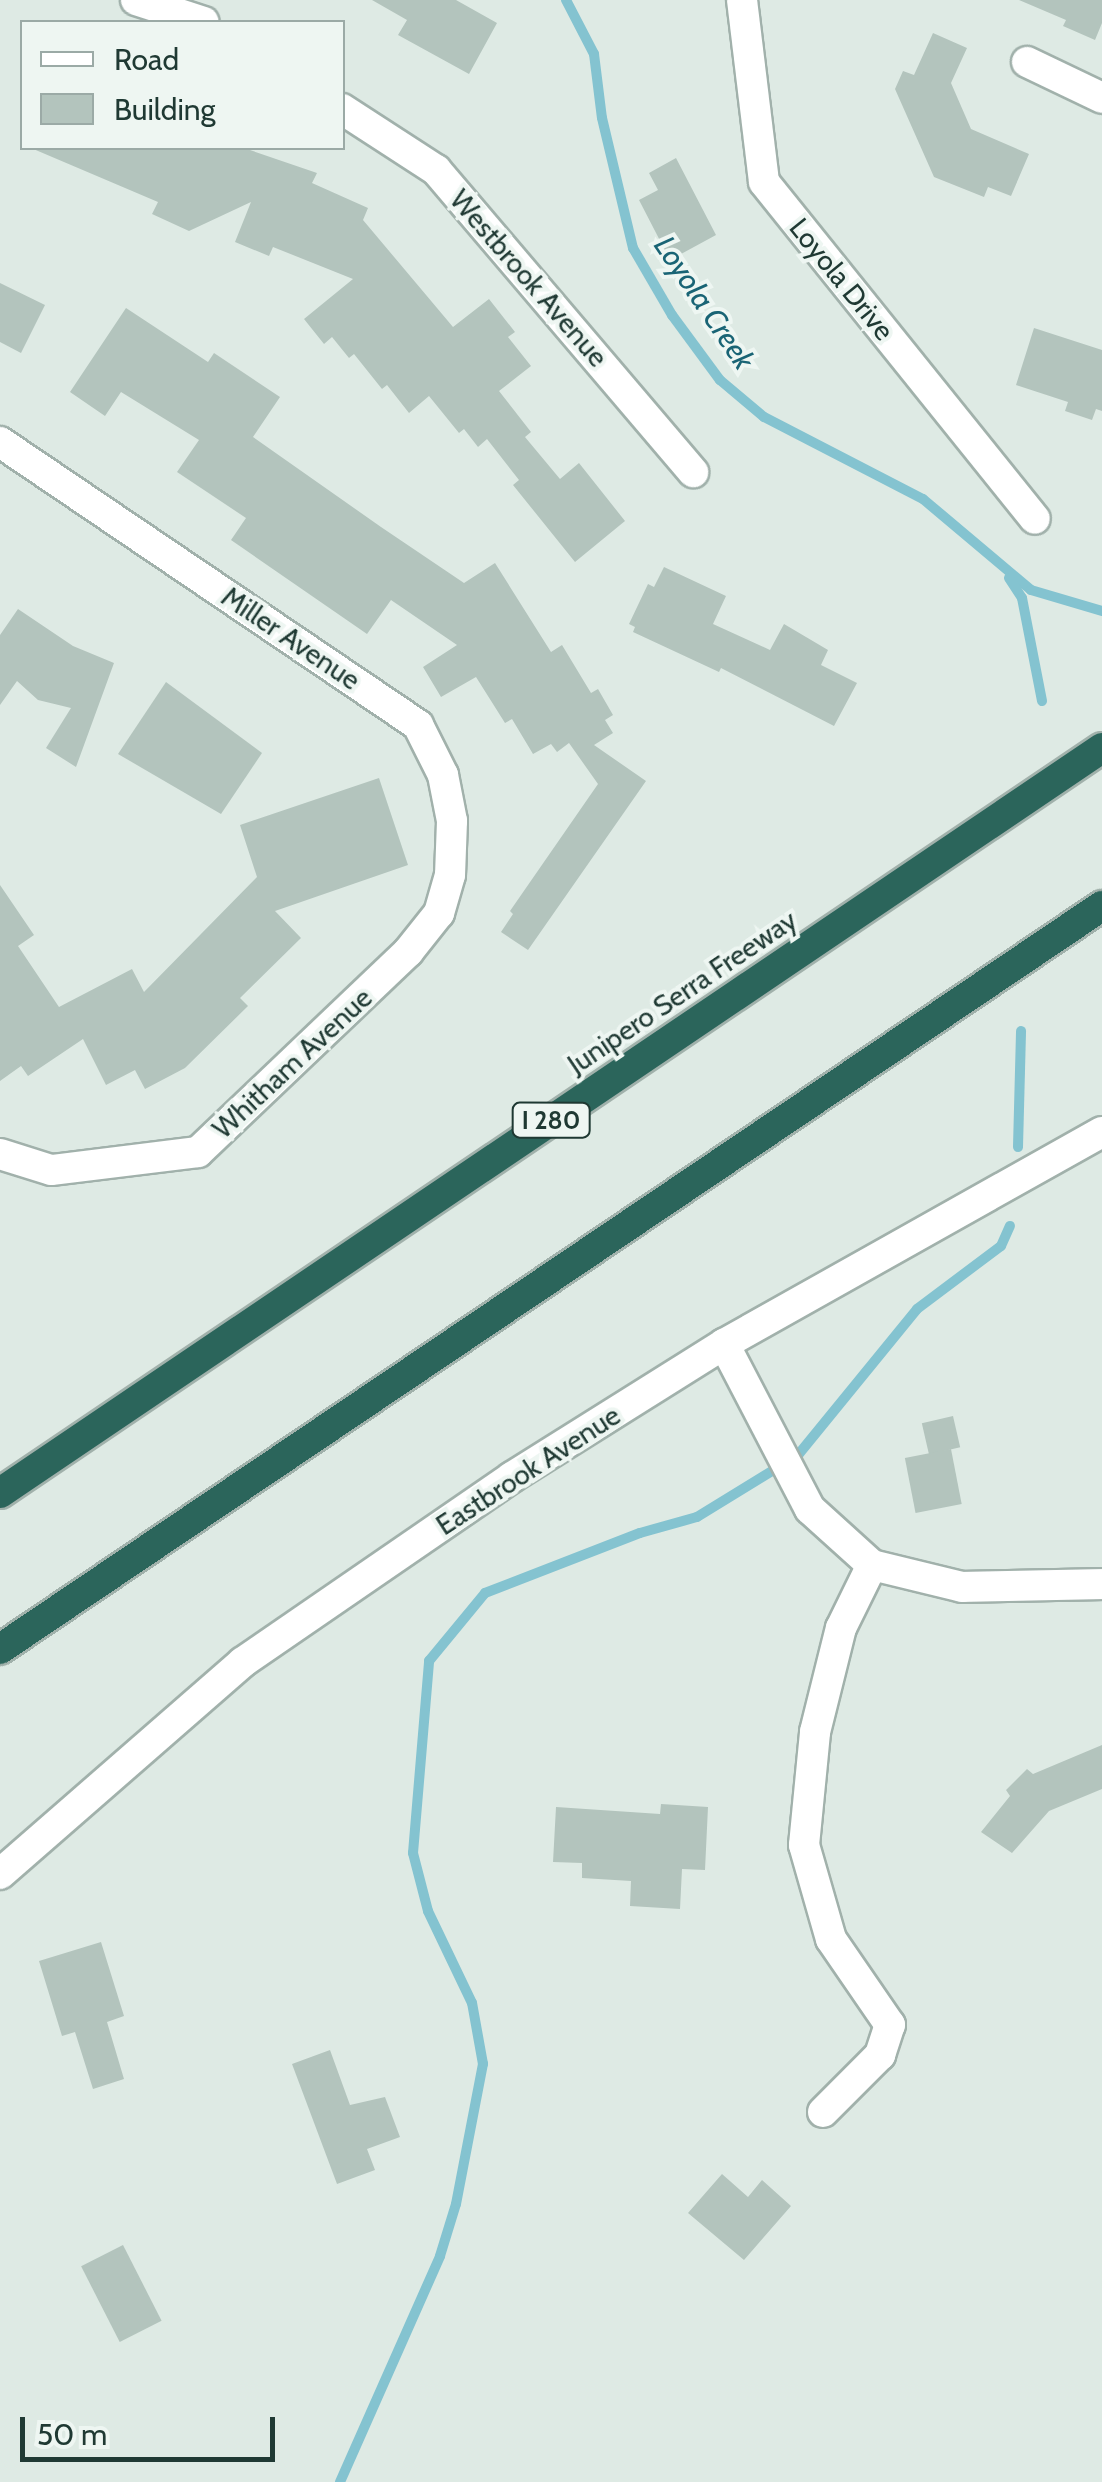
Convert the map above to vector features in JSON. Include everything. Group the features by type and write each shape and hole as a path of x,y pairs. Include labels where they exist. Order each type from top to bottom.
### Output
{"highway":[{"name":"Junipero Serra Freeway","path":"0,1493 1102,748"},
{"path":"0,1648 1102,906"}],"street":[{"path":"136,0 198,20"},
{"name":"Loyola Drive","path":"742,0 764,182 1035,519"},
{"path":"1027,62 1102,98"},
{"name":"Westbrook Avenue","path":"345,111 436,170 694,472"},
{"name":"Miller Avenue","path":"0,442 418,725 442,775 452,821 450,875 439,913"},
{"name":"Whitham Avenue","path":"0,1154 51,1170 198,1152 408,952 439,913"},
{"name":"Eastbrook Avenue","path":"0,1874 243,1662 512,1477 724,1344 1102,1132"},
{"path":"724,1344 810,1509 872,1565 962,1587 1102,1584"},
{"path":"823,2112 880,2055 890,2025 831,1938 804,1845 815,1732 840,1628 872,1565"}],"building":[{"path":"372,0 456,0 497,23 469,74 398,35 407,20"},
{"path":"1019,0 1102,0 1102,23 1095,40 1063,26 1066,20"},
{"path":"933,33 967,48 951,83 971,129 1029,154 1011,196 988,187 984,197 934,177 895,89 903,71 914,75"},
{"path":"36,150 250,150 317,173 312,183 368,208 363,220 453,327 489,299 515,332 508,337 531,366 499,391 531,432 525,437 560,479 579,463 625,521 575,562 513,485 519,480 487,439 478,447 464,429 459,433 429,396 409,413 387,385 382,389 354,354 349,358 332,337 324,344 304,319 353,279 273,247 269,256 235,242 251,202 189,231 152,214 158,202"},
{"path":"676,158 716,235 670,260 639,200 658,190 649,173"},
{"path":"0,283 45,305 21,353 0,342"},
{"path":"126,308 208,362 214,353 280,397 253,437 381,527 464,583 495,563 551,652 562,645 591,693 598,689 613,715 605,720 613,733 594,745 646,781 528,950 501,932 513,914 510,911 598,784 569,743 557,752 551,744 533,754 512,719 505,723 476,677 441,697 423,667 457,645 391,600 367,634 231,540 246,518 177,472 199,440 121,392 105,416 70,392"},
{"path":"1034,328 1102,350 1102,411 1096,409 1092,420 1065,411 1068,402 1016,385"},
{"path":"664,567 726,596 713,624 770,650 784,624 828,650 821,665 857,683 834,726 721,668 719,672 633,632 635,627 629,624 648,584 654,587"},
{"path":"18,609 73,646 114,663 76,767 46,748 71,708 38,700 17,681 0,705 0,635"},
{"path":"166,682 262,753 221,814 118,754"},
{"path":"379,778 408,865 275,911 301,938 240,998 248,1006 185,1068 145,1089 135,1070 106,1085 83,1039 28,1076 21,1066 0,1081 0,885 34,935 18,946 59,1007 132,969 144,992 257,877 240,825"},
{"path":"953,1416 960,1447 929,1454 922,1423"},
{"path":"951,1449 962,1504 916,1513 905,1458"},
{"path":"1102,1745 1102,1789 1049,1811 1012,1853 981,1832 1010,1796 1006,1790 1027,1769 1033,1774"},
{"path":"661,1804 708,1807 705,1870 682,1869 680,1909 630,1906 631,1881 582,1878 582,1863 553,1862 556,1807 660,1814"},
{"path":"101,1942 124,2016 107,2022 124,2079 93,2089 75,2032 62,2036 39,1961"},
{"path":"330,2050 350,2105 385,2097 400,2137 367,2149 375,2170 337,2184 292,2064"},
{"path":"722,2174 748,2197 762,2180 791,2206 744,2260 688,2213"},
{"path":"123,2245 162,2321 120,2342 81,2266"}],"waterway":[{"name":"Loyola Creek","path":"566,0 594,54 602,118 633,248 672,315 720,380 764,417 923,499 1031,590 1102,611"},
{"path":"1009,578 1022,598 1042,701"},
{"path":"1018,1147 1021,1031"},
{"path":"340,2482 440,2256 456,2204 483,2064 472,2003 428,1911 413,1853 429,1661 485,1593 640,1533 697,1517 798,1455 917,1309 1001,1246 1010,1226"}]}
